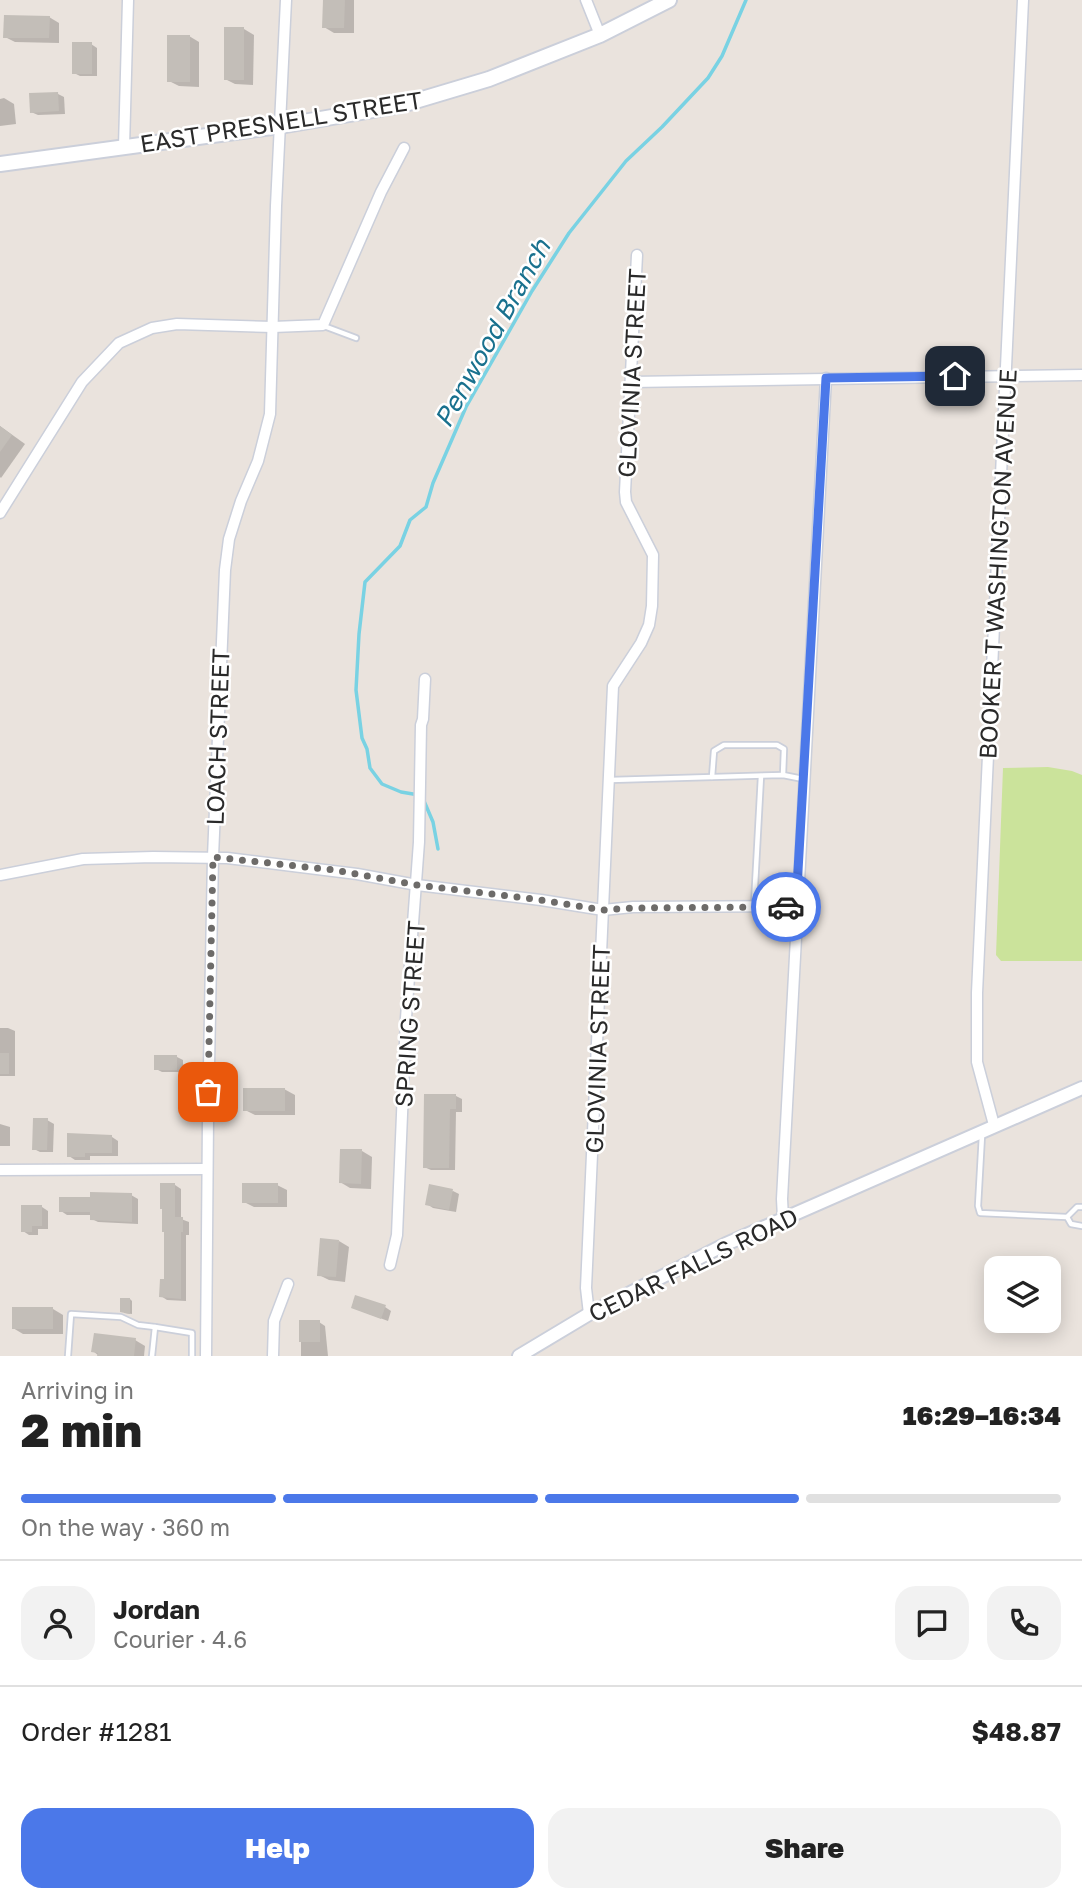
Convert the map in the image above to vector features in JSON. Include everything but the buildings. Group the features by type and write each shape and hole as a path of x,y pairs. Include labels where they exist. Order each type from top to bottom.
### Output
{"main road":[{"name":"EAST PRESNELL STREET","path":"0,164 402,105 477,84 600,35 669,0"}],"street":[{"path":"124,147 128,0"},
{"name":"LOACH STREET","path":"206,1356 207,1169 218,685 226,555 241,502 261,453 270,415 286,0"},
{"path":"586,0 600,35"},
{"name":"BOOKER T WASHINGTON AVENUE","path":"988,1128 977,1062 977,993 1023,0"},
{"path":"0,513 82,382 118,343 152,328 177,324 273,327 323,325 381,192 404,148"},
{"name":"GLOVINIA STREET","path":"589,1314 586,1288 613,686 641,643 649,625 652,606 653,555 626,502 625,492 637,255"},
{"path":"631,382 1082,375"},
{"path":"783,1218 796,906 826,378"},
{"name":"SPRING STREET","path":"390,1265 397,1235 407,1018 417,885 421,724 425,704 425,679"},
{"path":"0,875 83,859 213,857 311,867 417,885 603,910 796,906"},
{"name":"CEDAR FALLS ROAD","path":"519,1356 589,1314 681,1266 783,1218 1082,1087"},
{"path":"0,1170 207,1169"},
{"path":"272,1356 274,1321 288,1284"}],"lane":[{"path":"323,325 356,338"},
{"path":"712,777 714,751 724,745 776,745 784,749 783,775"},
{"path":"609,780 783,775 803,779"},
{"path":"754,907 761,776"},
{"path":"988,1128 978,1206 981,1213 1067,1217 1077,1207 1082,1207"},
{"path":"1067,1217 1071,1224 1082,1226"},
{"path":"68,1356 71,1314 121,1317 138,1325 192,1333 192,1356"},
{"path":"152,1356 155,1327"}],"green space":[{"path":"1048,767 1082,775 1082,961 1001,961 996,955 1003,768"}],"waterway":[{"name":"Penwood Branch","path":"419,795 401,792 382,784 370,768 362,738 356,690 365,582 400,546 410,520 426,507 433,483 466,407 532,291 569,233 626,161 708,78 722,56 746,0"},
{"name":"Penwood Branch","path":"424,801 433,822 438,849"}],"way so far":[{"path":"208,1092 213,857 334,870 417,885 603,910 786,907"}],"route":[{"path":"786,907 796,906 826,378 955,376"}]}
